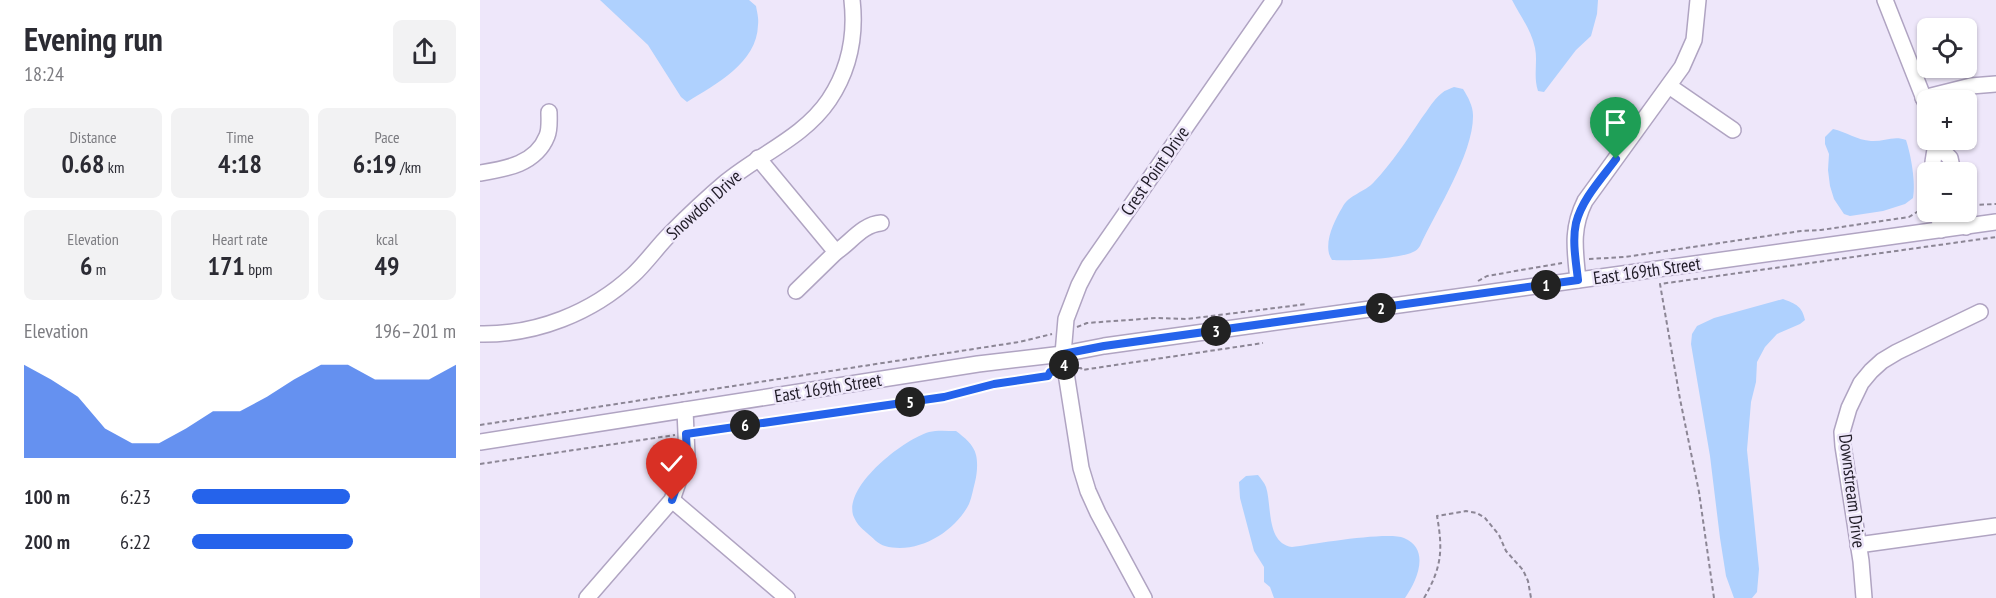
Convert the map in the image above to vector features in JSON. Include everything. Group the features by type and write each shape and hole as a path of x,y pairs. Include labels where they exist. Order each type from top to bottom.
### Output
{"street":[{"name":"Snowdon Drive","path":"480,334 520,332 550,324 585,309 613,292 634,274 692,213 726,183 758,158 805,127 833,93 843,73 852,42 854,15 852,0"},
{"name":"Crest Point Drive","path":"1144,598 1088,490 1081,468 1063,354 1066,320 1089,266 1274,0"},
{"path":"1578,280 1575,235 1576,224 1585,201 1683,67 1694,40 1698,0"},
{"path":"1885,0 1920,90"},
{"path":"1961,90 1971,86 1996,84"},
{"path":"1669,86 1732,130"},
{"path":"480,173 506,169 530,159 548,135 549,112"},
{"path":"758,158 836,252"},
{"name":"East 169th Street","path":"1977,220 1996,222"},
{"path":"1940,222 1941,230"},
{"name":"East 169th Street","path":"480,442 978,364 1063,354 1104,346 1941,230 1958,222"},
{"path":"796,291 836,252 864,229 873,223 880,223"},
{"name":"Downstream Drive","path":"1864,598 1844,460 1842,432 1846,414 1854,395 1866,377 1882,361 1980,312"},
{"path":"587,598 672,500 687,456 685,410"},
{"path":"672,500 787,598"},
{"path":"1858,545 1996,526"}],"path":[{"path":"1977,205 1996,204"},
{"path":"1473,285 1487,276 1554,266 1576,260 1625,257 1821,230 1898,219 1917,213"},
{"path":"1714,598 1699,492 1678,390 1660,284 1996,237"},
{"path":"480,425 1019,342 1047,334 1065,332 1087,323 1156,318 1187,319 1307,304"},
{"path":"480,464 944,397 994,384 1048,376 1050,372 1081,368 1082,370 1263,343"},
{"path":"1424,598 1434,580 1440,559 1442,540 1437,516 1466,511 1477,513 1492,525 1506,551 1525,574 1531,598"}],"water":[{"path":"600,0 749,0 756,6 758,23 756,38 751,51 733,71 687,102 681,97 648,45"},
{"path":"1512,0 1598,0 1591,36 1576,50 1544,92 1538,91 1533,41"},
{"path":"1454,87 1463,89 1470,102 1473,115 1472,130 1453,182 1417,250 1386,258 1332,260 1328,248 1330,234 1345,203 1374,182 1436,99 1443,92"},
{"path":"1833,129 1866,140 1897,138 1906,140 1914,185 1913,198 1905,204 1883,211 1850,216 1844,214 1834,199 1830,186 1829,154 1825,137"},
{"path":"1783,299 1798,306 1805,320 1777,334 1765,347 1757,362 1747,450 1759,569 1757,592 1752,598 1734,598 1726,576 1710,456 1691,344 1692,334 1697,326 1714,318"},
{"path":"932,431 956,431 971,445 977,461 972,496 963,514 945,532 922,544 897,548 878,543 861,527 853,515 853,503 858,490 878,465 905,444"},
{"path":"1258,475 1266,487 1274,531 1284,544 1292,547 1383,536 1404,538 1412,543 1417,550 1419,566 1414,583 1405,598 1274,598 1270,587 1264,582 1264,567 1254,551 1240,498 1239,482 1246,476"}],"route":[{"path":"672,500 687,456 686,434 944,397 994,384 1048,376 1050,372 1065,370 1063,354 1104,346 1578,280 1576,224 1585,201 1616,159"}]}
